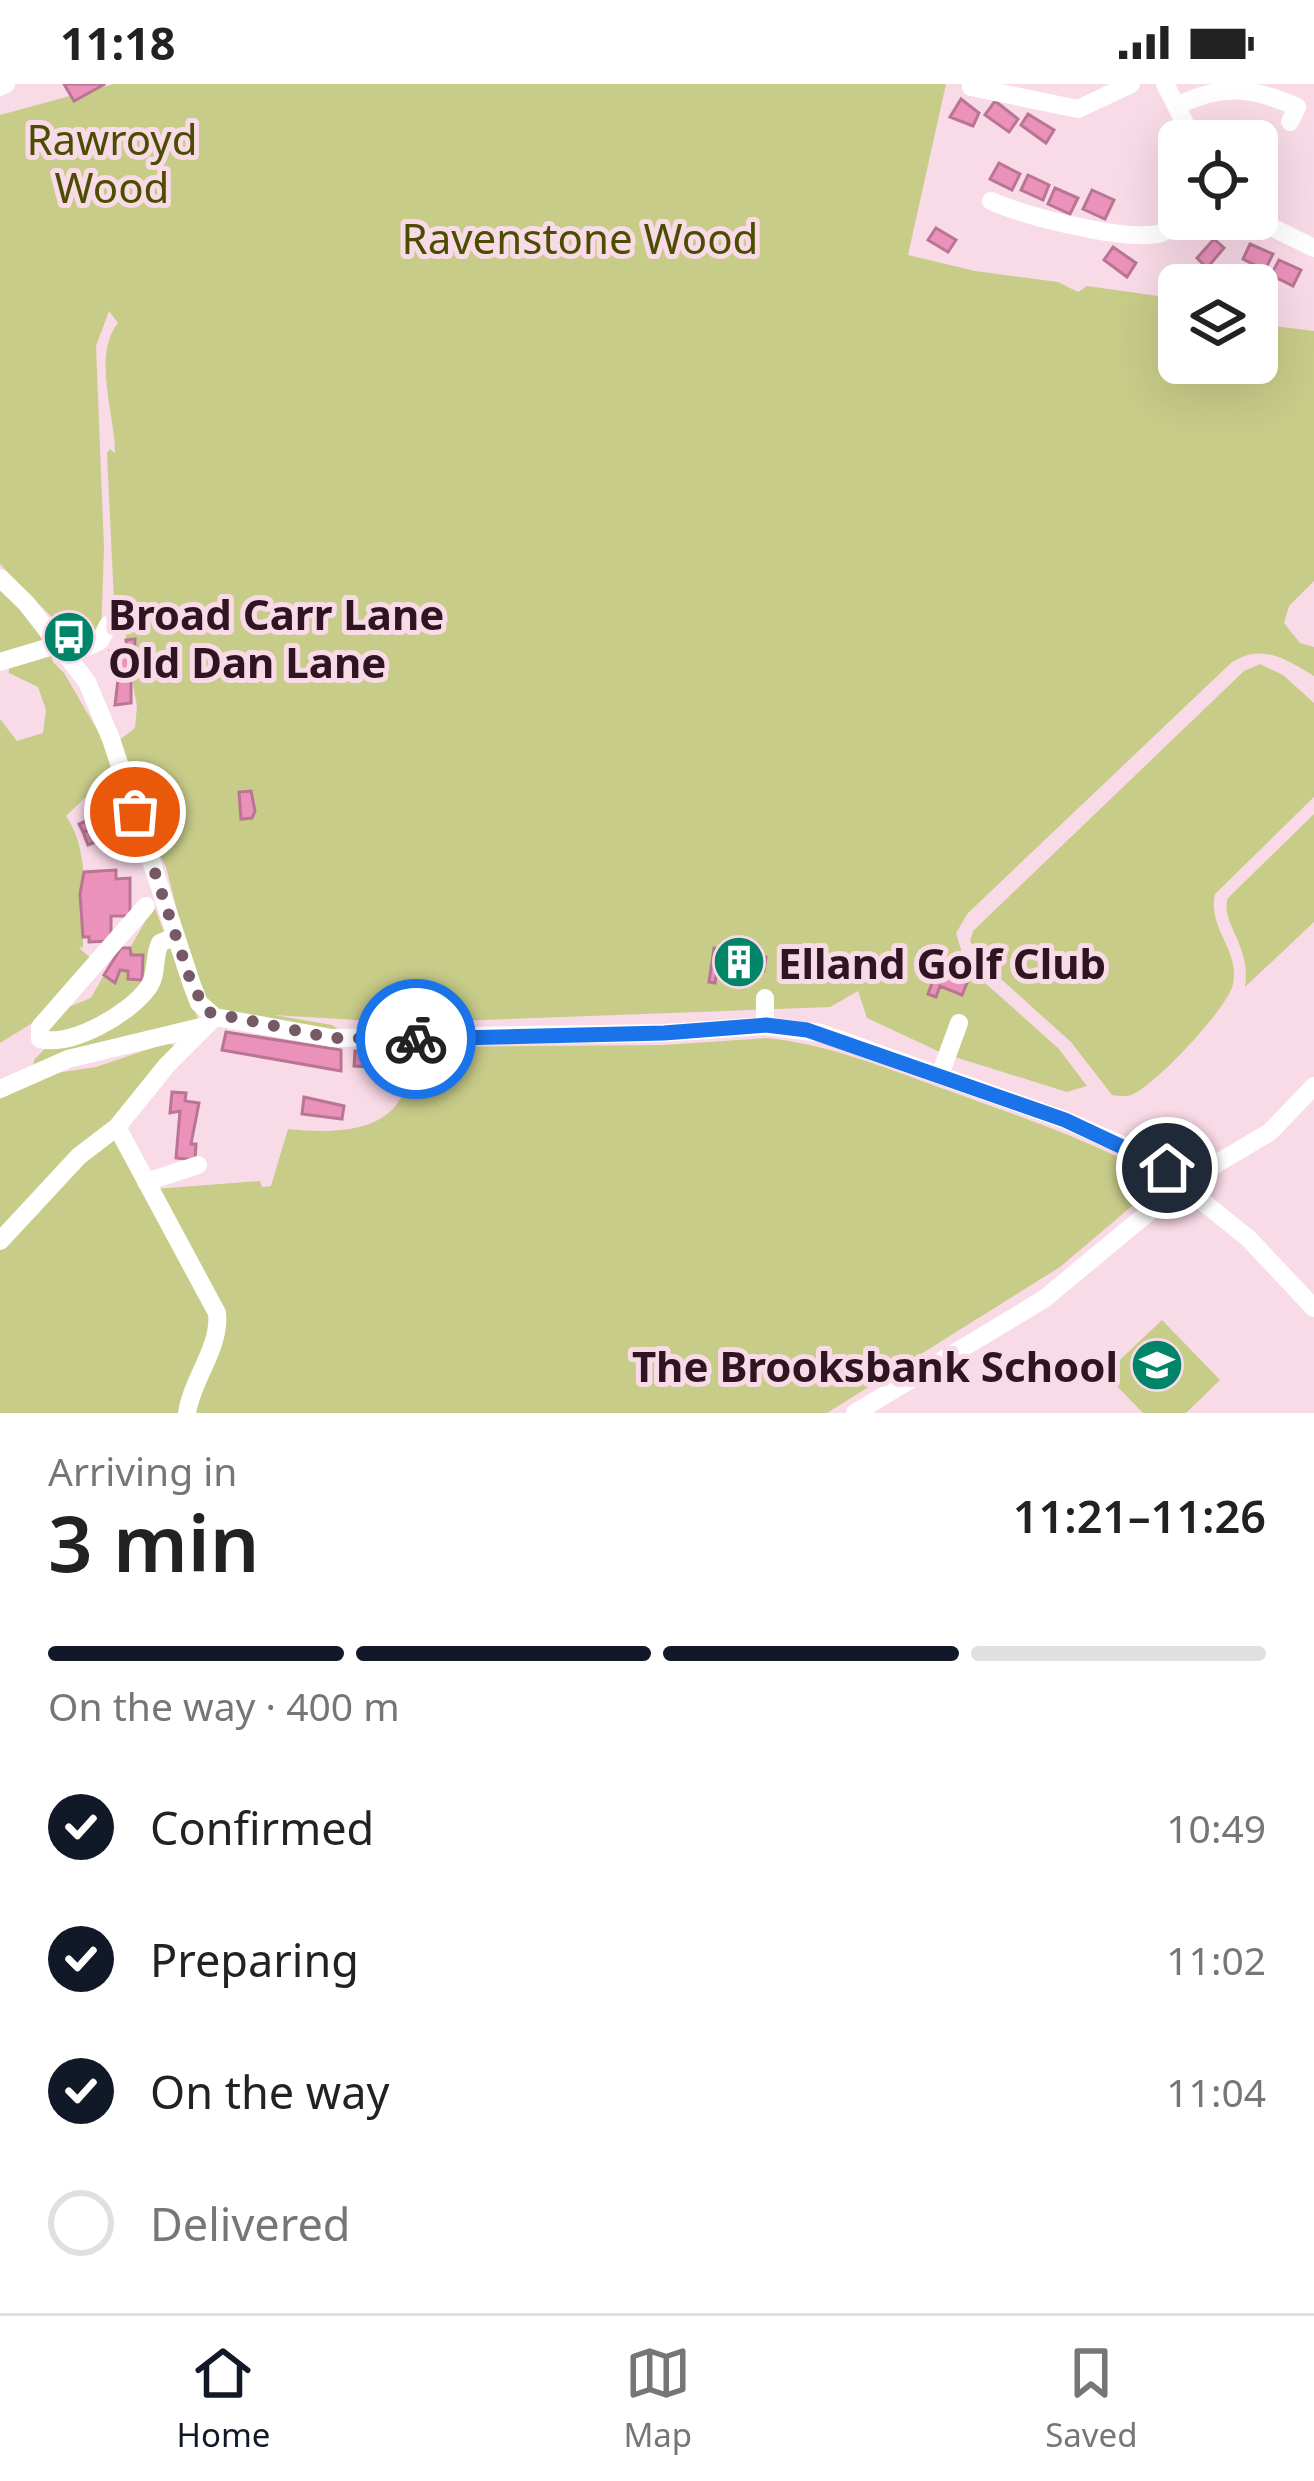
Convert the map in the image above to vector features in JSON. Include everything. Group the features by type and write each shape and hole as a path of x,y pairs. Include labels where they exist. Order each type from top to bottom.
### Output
{"street":[{"path":"971,87 1078,109 1130,84"},
{"path":"1165,84 1185,120"},
{"path":"1179,105 1205,91 1233,86 1297,107 1290,122"},
{"path":"991,200 1025,216 1135,236 1158,234"},
{"path":"1278,230 1314,248"},
{"path":"0,578 87,682 111,739 199,1003 210,1021"},
{"path":"0,662 100,641 108,625"},
{"path":"146,906 40,1027 40,1039 58,1041 124,1010 152,983 156,951 176,935"},
{"path":"765,998 766,1025"},
{"path":"0,1241 79,1156 117,1127 210,1021"},
{"path":"0,1088 68,1058 210,1021 332,1038 664,1033 766,1025 821,1033 1121,1143 1184,1183 1249,1239 1314,1308"},
{"path":"940,1075 959,1023"},
{"path":"855,1413 1044,1299 1184,1183 1270,1132 1310,1098"},
{"path":"117,1127 217,1313 218,1328 199,1369 187,1413"},
{"path":"146,1181 198,1165"}],"green space":[{"name":"Elland Golf Club","path":"114,84 946,84 908,255 975,271 1058,282 1078,292 1087,286 1158,296 1158,384 1278,384 1278,327 1314,331 1314,581 1289,606 1284,623 1300,643 1314,647 1314,676 1264,654 1232,662 968,913 956,933 966,966 1058,1048 1087,1086 1067,1092 942,1053 867,1018 858,991 830,1007 404,1023 274,1015 332,1025 346,1035 210,1010 186,946 166,867 145,825 117,742 135,728 137,706 131,675 135,640 126,640 126,628 115,624 107,453 110,449 115,453 106,368 110,336 118,323 109,311 96,346 104,548 101,634 78,644 0,564 0,115"},
{"path":"0,588 47,640 53,662 106,745 141,854 131,860 127,855 93,790 66,816 82,862 83,947 79,948 92,959 47,1014 0,1043 0,719 17,741 43,733 46,710 38,687 9,673 8,655 0,657"},
{"path":"1260,664 1283,675 1314,703 1314,797 1215,894 1215,917 1234,971 1233,984 1219,1010 1156,1078 1131,1095 1112,1095 1071,1042 982,962 970,941 973,931 1244,671"},
{"path":"1314,814 1314,922 1245,987 1244,959 1228,916 1228,898"},
{"path":"154,906 198,1019 33,1067 53,1040 48,1032 66,1008 91,998 104,975 115,983 120,970 128,971 128,979 142,979 143,956 131,955 130,948"},
{"path":"766,1038 856,1058 1049,1128 1151,1174 1152,1189 1060,1267 827,1413 190,1413 221,1332 155,1189 260,1181 262,1187 271,1186 288,1129 356,1128 387,1114 406,1086 410,1047 663,1045"},
{"path":"167,1043 177,1046 110,1128 0,1235 0,1099 50,1074 96,1067"},
{"path":"114,1135 214,1316 183,1413 0,1413 0,1248 39,1213 55,1187"},
{"path":"1162,1320 1220,1380 1186,1413 1143,1413 1105,1374"}],"building":[{"path":"64,84 105,84 74,101"},
{"path":"961,99 979,113 973,126 950,117"},
{"path":"995,101 1018,119 1009,132 985,115"},
{"path":"1028,114 1054,130 1046,143 1021,125"},
{"path":"999,163 1020,174 1012,190 990,179"},
{"path":"1028,175 1049,185 1043,200 1021,190"},
{"path":"1055,188 1078,198 1070,214 1048,204"},
{"path":"1092,190 1114,200 1105,219 1083,209"},
{"path":"936,228 956,240 948,252 928,240"},
{"path":"1213,240 1224,248 1210,264 1197,258"},
{"path":"1250,244 1273,254 1268,264 1243,259"},
{"path":"1113,247 1136,263 1127,277 1104,260"},
{"path":"1279,260 1301,270 1293,286 1278,278"},
{"path":"135,639 134,675 118,679 110,651 127,649 126,640"},
{"path":"131,677 131,703 115,705 118,679"},
{"path":"251,791 255,811 252,818 241,819 239,792"},
{"path":"107,812 112,823 83,832 79,824"},
{"path":"112,823 116,843 108,846 105,838 88,845 83,832"},
{"path":"116,870 116,879 130,878 130,916 111,916 111,941 89,942 89,937 83,937 80,894 84,872"},
{"name":"Elland Golf Club","path":"738,947 745,948 744,954 766,957 764,971 739,967 737,979 716,976 715,983 709,982 714,948 737,952"},
{"path":"121,948 130,948 131,955 143,955 142,980 128,979 128,971 120,970 115,983 104,975"},
{"path":"936,972 967,983 962,995 940,986 936,997 928,994"},
{"path":"226,1032 341,1050 341,1071 222,1050"},
{"path":"355,1051 394,1053 393,1068 354,1066"},
{"path":"172,1092 186,1093 185,1101 199,1103 191,1144 196,1144 195,1160 176,1158 180,1111 170,1113"},
{"path":"304,1097 344,1106 342,1119 302,1114"}],"way so far":[{"path":"135,812 192,985 208,1012 332,1038 416,1039"}],"place":[{"name":"Broad Carr Lane Old Dan Lane","path":"69,637"},
{"name":"Elland Golf Club","path":"739,962"},
{"name":"The Brooksbank School","path":"1157,1365"}],"route":[{"path":"416,1039 664,1033 766,1025 807,1030 1065,1120 1167,1168"}],"park label":[{"name":"Rawroyd Wood","path":"112,162"},
{"name":"Ravenstone Wood","path":"580,237"}]}
